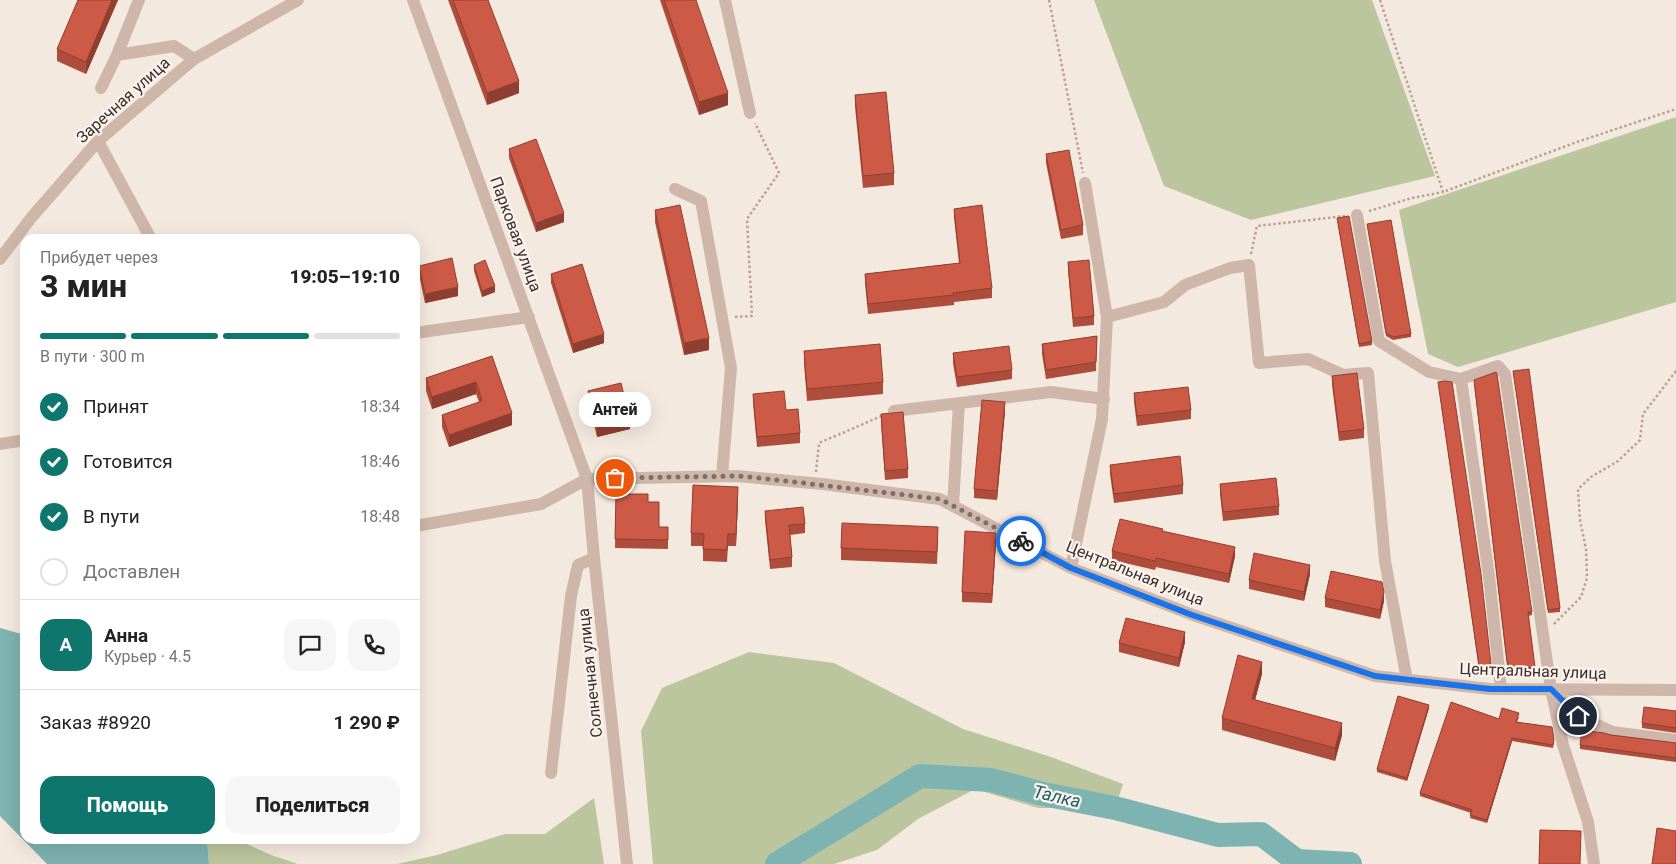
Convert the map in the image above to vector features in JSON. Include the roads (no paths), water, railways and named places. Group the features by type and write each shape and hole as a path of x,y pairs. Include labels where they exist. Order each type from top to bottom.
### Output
{"street":[{"path":"101,88 117,55 139,0"},
{"name":"Заречная улица","path":"0,259 31,218 98,141 194,59 298,0"},
{"name":"Парковая улица","path":"413,0 587,479"},
{"path":"725,0 750,113"},
{"path":"117,55 174,46 194,59"},
{"path":"98,141 148,234"},
{"path":"1071,568 1102,419 1107,317 1085,183"},
{"path":"675,189 701,201 731,368 722,476"},
{"path":"1357,215 1380,342 1429,372 1460,380 1498,366 1505,374 1551,689 1562,745 1588,822 1594,864"},
{"path":"1107,317 1164,302 1185,285 1230,268 1249,265 1259,362 1308,359 1343,375 1368,373 1385,561 1407,680"},
{"path":"420,332 529,317"},
{"path":"1460,380 1489,576 1500,689"},
{"path":"894,411 1051,392 1104,399"},
{"path":"953,506 959,403"},
{"path":"0,444 20,441"},
{"name":"Центральная улица","path":"587,479 722,476 760,478 940,499 1071,568 1192,615 1375,676 1500,689 1676,690"},
{"path":"420,525 541,504 587,479"},
{"name":"Солнечная улица","path":"587,479 627,864"},
{"path":"550,773 571,596 578,565 594,558"},
{"path":"1551,689 1578,716 1612,732 1676,740"}],"water":[{"path":"0,628 20,634 20,836 0,816"},
{"path":"27,844 207,844 209,864 47,864"}],"waterway":[{"name":"Талка","path":"777,864 920,776 991,780 1043,794 1115,808 1218,835 1261,834 1297,861 1350,864"}],"place":[{"name":"Антей","path":"615,478"}]}
